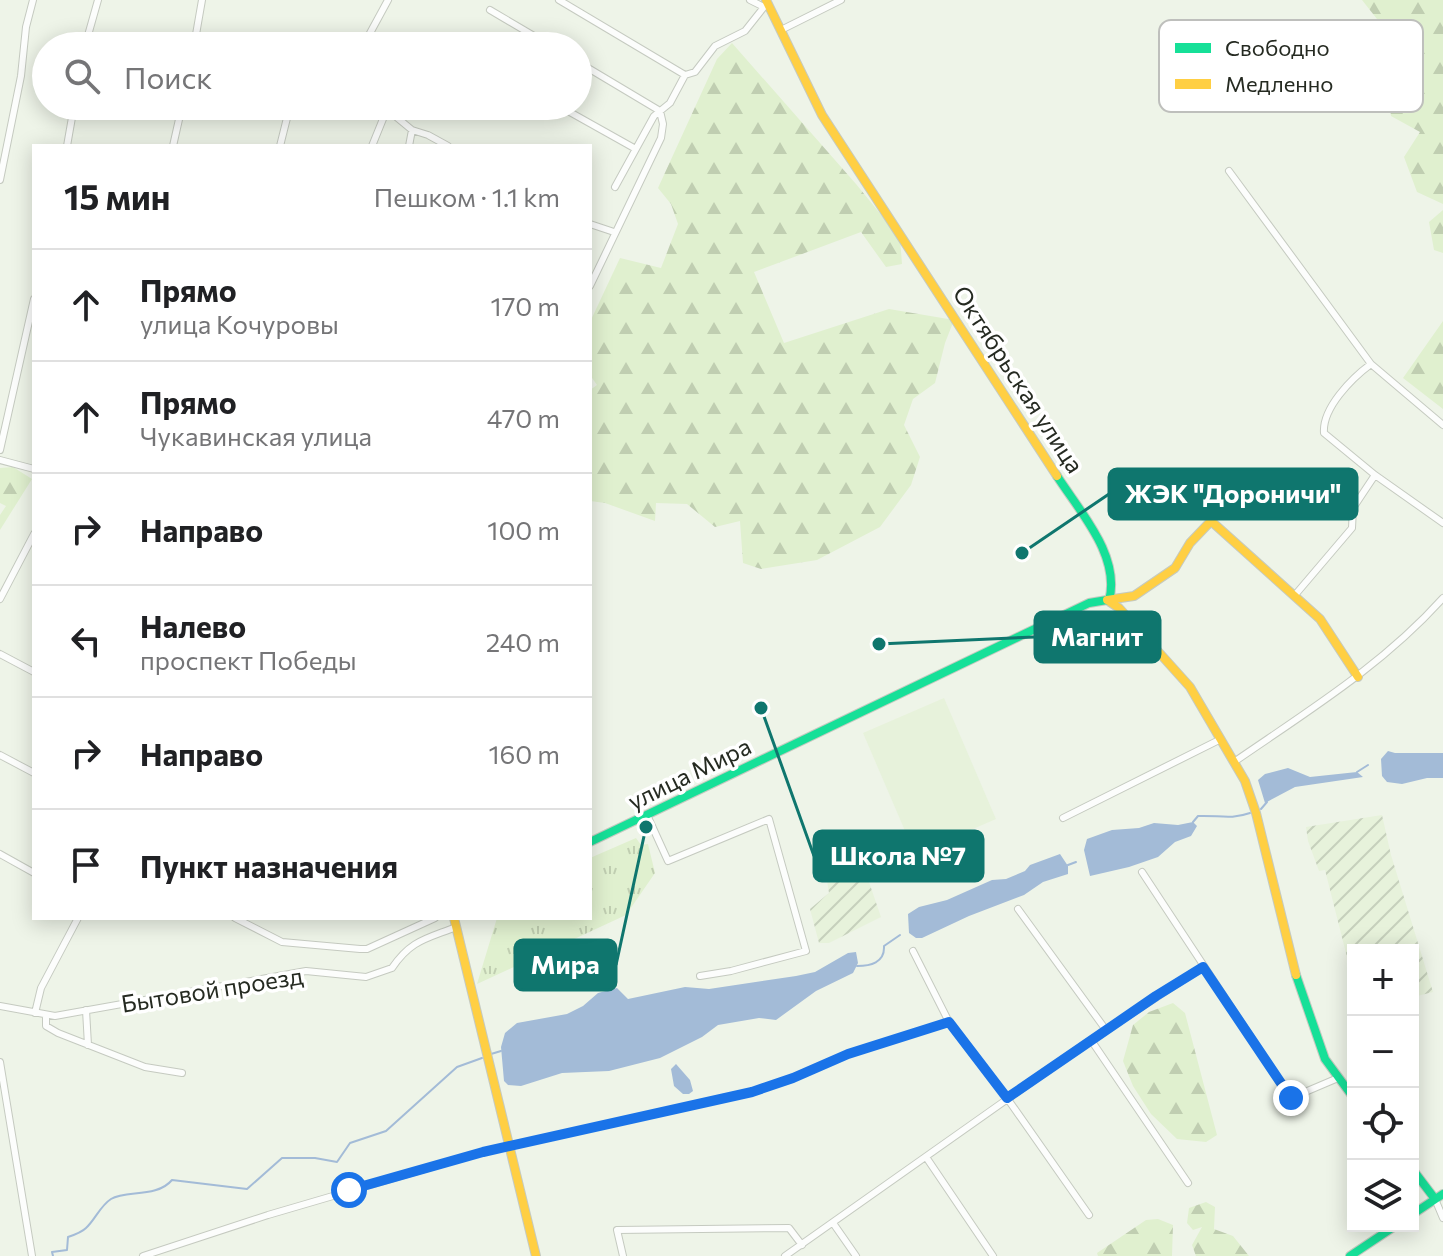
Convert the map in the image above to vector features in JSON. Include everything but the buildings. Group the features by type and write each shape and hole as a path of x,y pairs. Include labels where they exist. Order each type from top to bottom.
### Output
{"street":[{"path":"0,180 33,0"},
{"path":"89,32 98,0"},
{"path":"196,32 202,0"},
{"path":"371,32 388,0"},
{"path":"559,0 685,75"},
{"path":"615,187 654,116 670,103 685,75 695,72 715,46 745,31 767,5 750,0"},
{"path":"781,30 828,3 841,0"},
{"name":"Октябрьская улица","path":"767,5 822,115 1089,525 1112,571 1114,586 1109,601"},
{"path":"490,10 527,32"},
{"path":"592,70 660,111 663,124 661,138 592,282"},
{"path":"67,144 72,120"},
{"path":"173,144 179,120"},
{"path":"280,144 286,120"},
{"path":"373,144 381,120"},
{"path":"400,120 412,130 444,144"},
{"path":"584,120 634,148"},
{"path":"409,144 412,130"},
{"path":"1229,171 1371,364 1443,425"},
{"path":"592,225 614,232"},
{"path":"0,450 32,308"},
{"path":"1371,364 1346,384 1324,424 1327,438 1443,523"},
{"path":"0,460 32,468"},
{"path":"1358,677 1320,619 1295,595 1352,528 1353,508 1375,475"},
{"name":"улица Мира","path":"592,841 1089,603 1134,596 1175,568 1190,543 1211,521 1295,595"},
{"path":"0,599 32,538"},
{"path":"1234,762 1358,677 1398,645 1443,598"},
{"path":"1109,601 1119,608 1190,687 1245,781 1256,813 1302,997 1325,1059 1347,1089"},
{"path":"0,654 32,671"},
{"path":"1063,818 1221,739"},
{"path":"0,755 32,772"},
{"path":"647,815 668,861 769,819 806,951 700,976"},
{"path":"0,854 32,872"},
{"path":"1142,872 1291,1098 1338,1078"},
{"path":"1018,909 1106,1030"},
{"path":"35,1013 41,988 77,920"},
{"path":"239,920 282,942 367,949 431,920"},
{"path":"455,923 536,1256"},
{"name":"Бытовой проезд","path":"0,1006 46,1015 306,971 366,977 392,968 412,944 455,923"},
{"path":"913,951 949,1022 1089,1215"},
{"path":"785,1256 1007,1098 1203,967"},
{"path":"86,1010 88,1045"},
{"path":"46,1015 46,1026 88,1045 145,1067 182,1073"},
{"path":"143,1256 349,1190 509,1146 752,1092 848,1054 949,1022"},
{"path":"1091,1040 1188,1183"},
{"path":"0,1062 32,1256"},
{"path":"926,1157 993,1256"},
{"path":"1419,1176 1439,1197 1443,1218"},
{"path":"1419,1210 1439,1197"},
{"path":"833,1223 856,1256"},
{"path":"623,1256 617,1230 789,1228 802,1245"},
{"path":"1350,1256 1386,1232"}],"shaded area":[{"path":"944,698 996,819 915,854 863,733"},
{"path":"1382,815 1418,944 1347,944 1347,957 1325,870 1319,871 1306,827"},
{"path":"855,832 858,851 876,848 869,882 881,917 829,943 819,943 810,909 829,893 822,850 829,836"},
{"path":"1419,946 1433,992 1419,996"}],"green space":[{"path":"1362,0 1443,0 1443,204 1417,192 1404,157 1420,132 1391,116 1390,112 1423,112 1423,20 1378,20"},
{"path":"732,43 900,238 902,264 886,267 861,232 754,272 784,343 889,309 954,320 935,383 913,399 904,425 920,457 911,485 880,527 817,560 761,569 743,563 740,521 715,527 687,504 656,503 655,521 592,501 592,389 597,385 592,378 592,318 620,258 661,268 678,224 671,204 658,188 717,59"},
{"path":"1443,210 1443,253 1434,250 1429,222"},
{"path":"1443,321 1443,409 1403,378"},
{"path":"13,467 32,479 0,530 0,515 6,506 0,503 0,468"},
{"path":"636,838 641,845 648,844 655,873 626,915 477,984 496,920 592,920 592,857"},
{"path":"1173,1003 1185,1013 1217,1135 1206,1142 1177,1139 1151,1114 1133,1086 1123,1061 1133,1025 1149,1012"},
{"path":"1206,1202 1215,1207 1214,1229 1233,1236 1249,1256 1196,1256 1192,1245 1202,1227 1193,1230 1187,1223 1189,1208"},
{"path":"1158,1219 1173,1225 1172,1256 1098,1256 1097,1253 1146,1220"}],"water":[{"path":"1388,751 1443,753 1443,778 1402,784 1387,782 1382,776 1381,759"},
{"path":"1288,768 1310,777 1357,772 1363,777 1295,787 1265,803 1258,780 1265,774"},
{"path":"1193,822 1197,826 1191,836 1175,842 1158,857 1090,876 1084,850 1087,839 1112,830 1139,828 1154,823 1178,825"},
{"path":"1060,854 1068,866 1068,874 1043,882 1024,895 922,938 909,933 908,914 919,907 947,900 992,880 1006,879 1025,871 1030,865"},
{"path":"856,952 858,963 853,973 816,991 776,1020 759,1018 718,1025 702,1037 660,1058 609,1071 562,1073 521,1086 508,1085 504,1081 501,1047 505,1033 517,1023 567,1014 598,993 617,988 628,999 685,987 709,989 796,976 815,972 848,953"},
{"path":"676,1064 690,1080 693,1091 689,1094 683,1094 674,1086 671,1069"}],"waterway":[{"path":"1357,772 1368,765"},
{"path":"1261,809 1267,802"},
{"path":"1193,822 1198,816 1230,817 1250,813"},
{"path":"1068,865 1076,862"},
{"path":"857,966 879,960 884,946 900,935"},
{"path":"491,1054 501,1051"},
{"path":"53,1256 52,1252 67,1250 68,1237 89,1225 107,1202 117,1196 150,1192 172,1180 247,1189 282,1158 337,1162 350,1143 386,1131 457,1067 482,1058"}],"traffic: fast":[{"path":"1057,476 1104,551 1111,584 1109,601"},
{"path":"592,841 1089,603 1107,600"},
{"path":"1296,975 1325,1059 1347,1089"},
{"path":"1419,1178 1435,1199"},
{"path":"1419,1210 1443,1194"},
{"path":"1350,1256 1386,1232"}],"traffic: slow":[{"path":"766,0 822,115 1057,476"},
{"path":"1107,600 1134,596 1175,568 1190,543 1211,521 1320,619 1358,677"},
{"path":"1110,602 1119,608 1190,687 1245,781 1256,813 1296,975"},
{"path":"454,920 536,1256"}],"place":[{"name":"ЖЭК \"Дороничи\"","path":"1022,553"},
{"name":"Магнит","path":"879,644"},
{"name":"Школа №7","path":"761,708"},
{"name":"Мира","path":"646,827"}],"route":[{"path":"349,1190 579,1128 752,1092 848,1054 949,1022 1007,1098 1203,967 1291,1098"}]}
